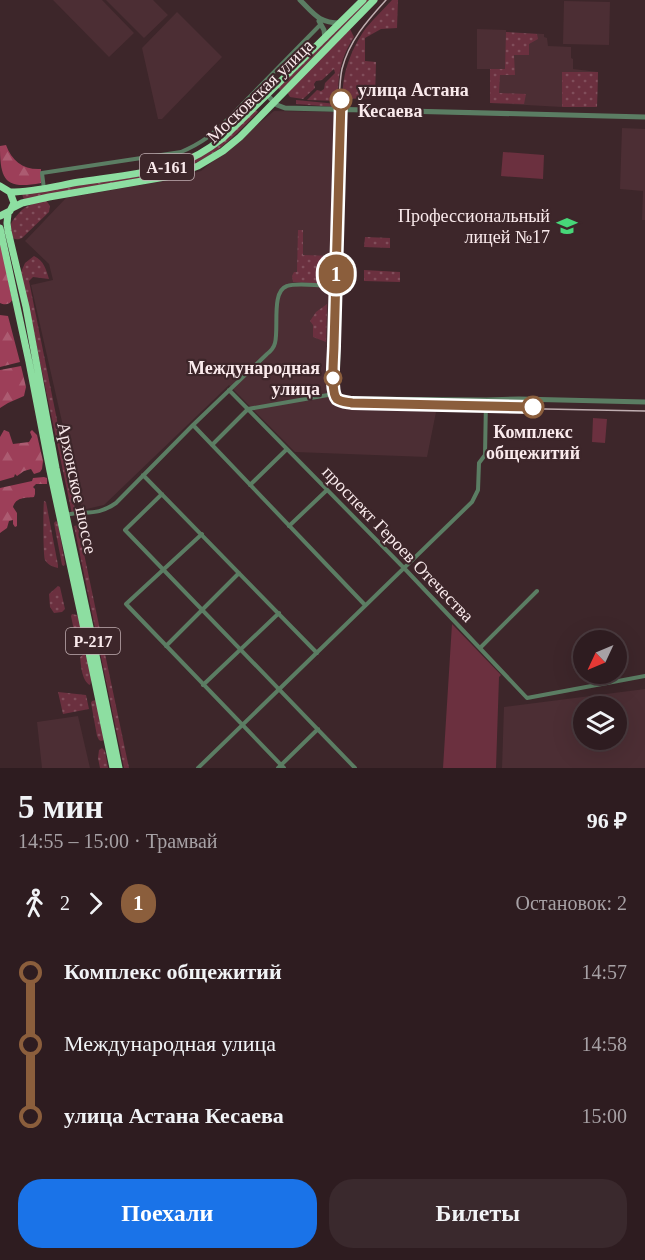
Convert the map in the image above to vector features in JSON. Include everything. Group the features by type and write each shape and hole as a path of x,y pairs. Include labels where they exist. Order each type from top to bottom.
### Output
{"highway":[{"name":"Московская улица","path":"10,192 44,189 159,170 202,153 223,138 363,0"},
{"name":"Московская улица","path":"6,213 22,203 167,177 194,168 223,151 240,137 374,0"},
{"path":"0,186 10,192"},
{"name":"Архонское шоссе","path":"10,192 13,198 6,213 8,228 26,307 63,515 113,768"},
{"name":"Архонское шоссе","path":"0,228 118,768"}],"street":[{"path":"300,0 321,20 328,23 340,23"},
{"path":"315,14 321,24 325,39"},
{"path":"44,189 42,173 181,152 199,145 215,132 321,24"},
{"path":"267,95 277,105 285,108 645,117"},
{"path":"339,395 344,109"},
{"path":"63,515 77,512 88,514 108,509 116,503 267,354 275,344 280,291 288,285 340,287"},
{"name":"проспект Героев Отечества","path":"229,390 404,568 527,698 645,676"},
{"path":"212,445 248,409 328,395 339,395 348,399 645,402"},
{"path":"198,768 472,502 478,490 479,463 485,455 486,400"},
{"path":"193,425 365,605"},
{"path":"250,485 287,449"},
{"path":"143,475 317,653"},
{"path":"289,526 327,490"},
{"path":"162,494 124,531 355,768"},
{"path":"202,534 126,604 281,767 318,729"},
{"path":"166,646 239,573"},
{"path":"480,648 537,591"},
{"path":"202,685 279,613"},
{"path":"205,762 210,768"}],"shaded area":[{"path":"53,0 102,0 134,33 109,57"},
{"path":"106,0 153,0 168,15 144,38"},
{"path":"366,0 370,0 281,91 278,88"},
{"path":"392,0 398,0 397,28 381,29 365,38 365,61 376,62 375,98 343,99 348,62 356,44 366,28"},
{"path":"564,1 610,2 609,45 563,44"},
{"path":"177,12 222,57 162,119 158,119 142,48"},
{"path":"350,29 354,37 341,67 338,101 307,100 317,90 324,89 325,83 335,73 334,69 322,80 316,81 315,88 303,99 290,97 287,92"},
{"path":"477,29 544,34 548,46 571,47 573,69 598,72 597,107 490,103 490,69 477,69"},
{"path":"506,32 537,34 538,39 529,44 529,55 514,55 515,75 500,75 499,93 526,94 524,104 490,103 490,69 505,69"},
{"path":"562,72 598,72 597,107 562,107"},
{"path":"296,100 337,104 336,107 296,104"},
{"path":"256,110 258,112 218,150 196,163 168,173 24,200 22,194 196,159 215,148"},
{"path":"274,111 338,112 329,393 339,405 437,407 427,457 295,452 229,385 104,505 82,510 31,285 53,280 49,264 25,241 66,198 164,181 201,171"},
{"path":"622,128 645,129 645,220 642,220 643,191 620,189"},
{"path":"503,152 544,155 543,179 501,176"},
{"path":"46,200 50,206 49,212 22,238 13,238 10,227 16,216 28,206"},
{"path":"298,230 303,230 303,255 332,256 330,284 293,282 292,276 294,272 297,272"},
{"path":"365,237 390,238 390,248 364,247"},
{"path":"34,256 46,269 49,279 33,277 29,281 76,514 72,514 21,272 25,263"},
{"path":"364,270 400,272 400,282 364,281"},
{"path":"327,304 326,342 313,337 313,325 310,321 316,312"},
{"path":"593,418 607,419 605,443 592,442"},
{"path":"44,501 58,568 51,566 45,560"},
{"path":"56,521 58,523 64,566 54,523"},
{"path":"78,525 129,768 124,768 74,526"},
{"path":"58,586 65,609 54,613 50,607 49,594"},
{"path":"72,614 77,615 81,626 83,642 79,647 76,640"},
{"path":"452,624 501,675 499,677 496,768 443,768"},
{"path":"84,654 90,670 90,685 85,680 81,669 80,657"},
{"path":"645,689 645,768 502,768 504,707 573,698 573,750 627,750 627,696 590,696"},
{"path":"58,692 86,695 89,709 63,714"},
{"path":"96,700 104,740 101,741 97,736 91,703"},
{"path":"78,716 90,768 42,768 37,722"},
{"path":"102,748 105,751 108,768 100,768 98,758 99,750"}],"green space":[{"path":"6,145 11,156 19,163 29,168 41,169 41,183 19,185 7,180 3,174 0,158 0,146"},
{"path":"0,237 12,300 7,304 0,303"},
{"path":"0,315 8,316 20,362 0,367"},
{"path":"21,366 26,387 24,396 0,408 0,370"},
{"path":"4,430 9,432 13,444 29,442 32,430 37,435 43,461 40,472 34,474 31,469 0,481 0,437"},
{"path":"47,478 47,484 36,484 33,487 34,497 21,499 14,504 17,526 13,524 13,520 9,521 7,528 0,533 0,488"}],"tram line":[{"path":"386,0 354,40 345,59 341,76 331,386 334,396 342,403 356,405 645,411"},
{"name":"1","path":"341,100 334,394 343,402 352,403 533,407"}],"place":[{"name":"улица Астана Кесаева","path":"341,100"},
{"name":"Профессиональный лицей №17","path":"567,226"},
{"name":"Международная улица","path":"333,378"},
{"name":"Комплекс общежитий","path":"533,407"}]}
